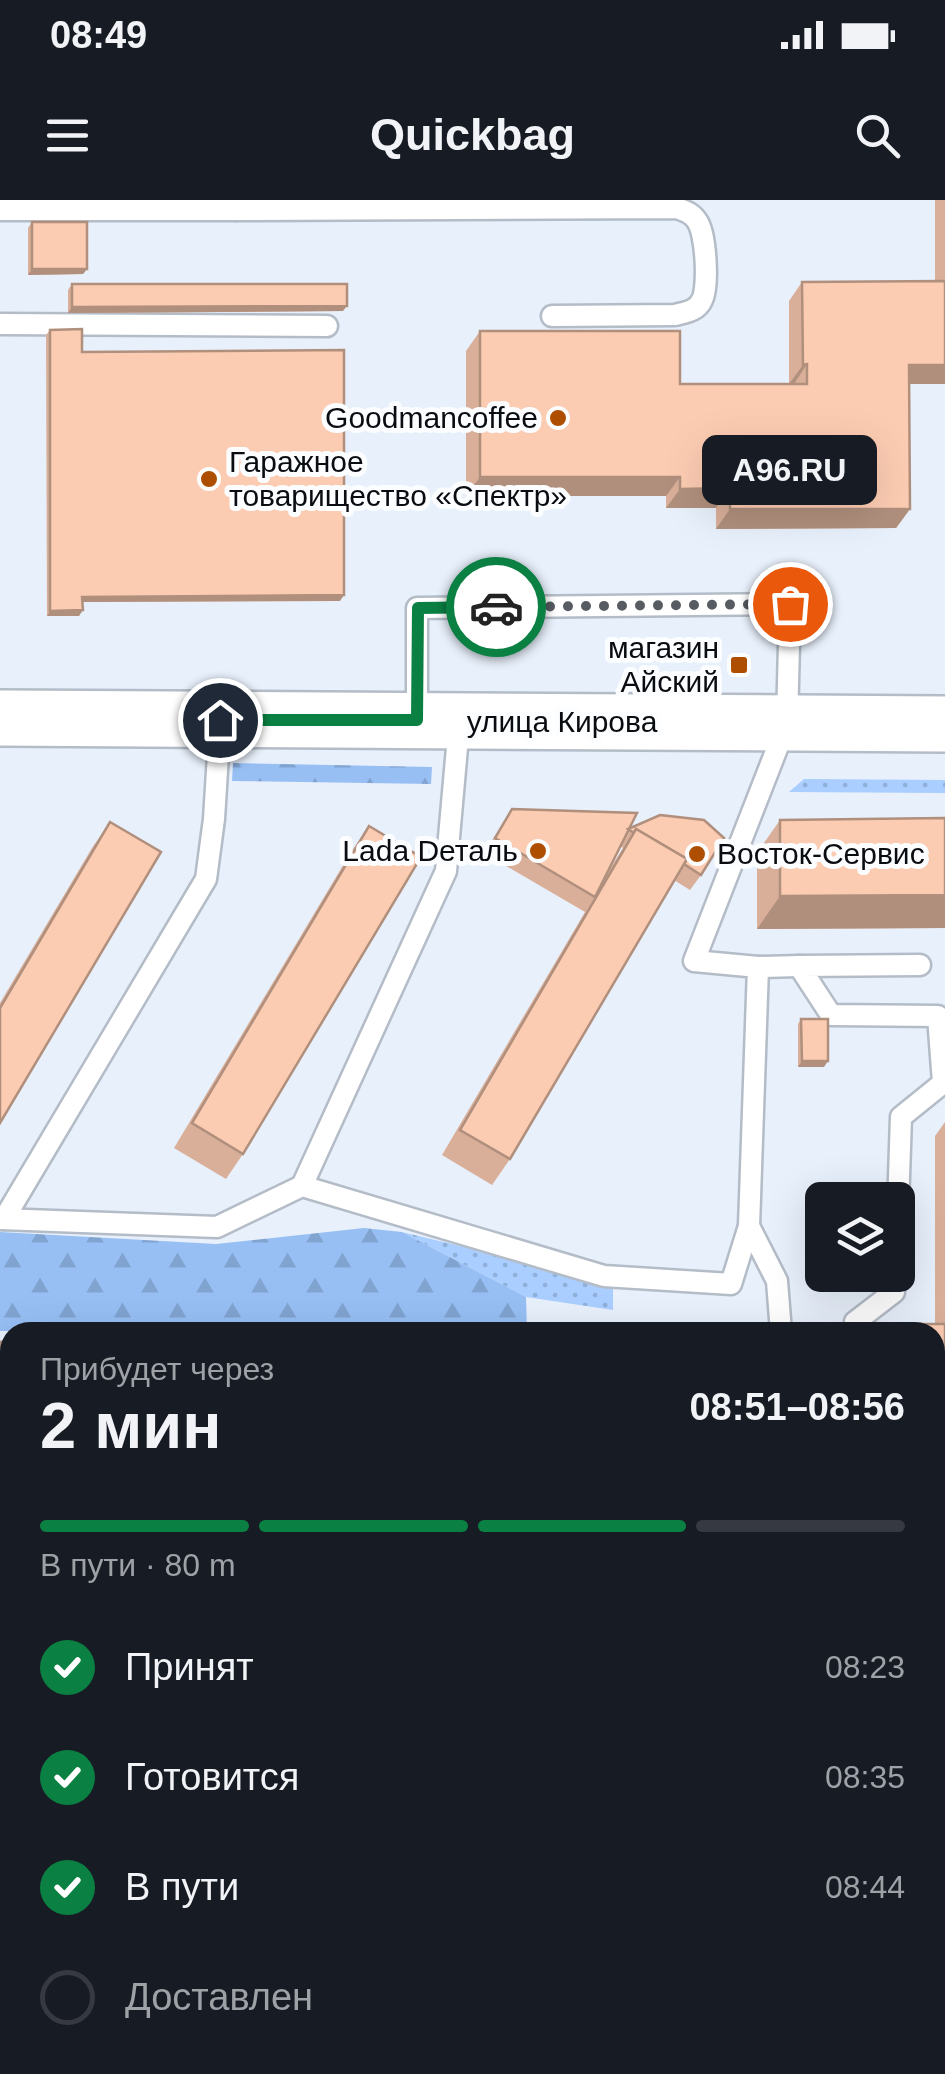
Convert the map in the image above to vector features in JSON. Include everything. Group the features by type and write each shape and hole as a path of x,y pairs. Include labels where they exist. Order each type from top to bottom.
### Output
{"main road":[{"name":"улица Кирова","path":"0,718 945,724"}],"lane":[{"path":"0,210 236,205 677,208 692,214 700,224 705,290 694,310 675,315 552,316"},
{"path":"0,324 326,326"},
{"path":"220,720 206,879 2,1219 217,1227 302,1186 446,871 438,721 418,608 790,604 787,723 694,960 758,967 920,965"},
{"path":"800,966 831,1015 938,1016 943,1083 901,1117 899,1182"},
{"path":"302,1186 604,1276 731,1284 749,1226 758,967"},
{"path":"749,1226 777,1280 780,1322"},
{"path":"856,1322 894,1292"}],"shaded area":[{"path":"804,779 945,780 945,793 789,792"},
{"path":"402,1232 613,1283 613,1310 526,1297"}],"green space":[{"path":"233,763 432,767 431,784 232,781"},
{"path":"364,1228 402,1232 526,1297 527,1322 0,1322 0,1232 216,1244"}],"building":[{"path":"32,222 87,222 87,269 32,269"},
{"path":"945,281 945,365 909,365 910,509 730,509 730,488 680,489 680,477 480,477 480,331 680,331 680,384 807,384 807,364 803,365 802,282"},
{"path":"72,284 347,284 347,306 72,307"},
{"name":"Гаражное товарищество «Спектр»","path":"82,329 82,352 344,350 344,595 82,597 83,610 50,611 50,330"},
{"path":"512,809 637,813 595,897 495,838"},
{"path":"660,815 704,820 724,838 701,875 684,864 687,859 636,829 634,833 628,829"},
{"path":"945,818 945,895 780,896 780,820"},
{"path":"110,822 161,852 0,1123 0,1008"},
{"path":"369,826 421,857 243,1154 192,1123"},
{"path":"636,829 687,859 510,1159 460,1130"},
{"path":"801,1019 828,1019 828,1061 802,1061"}],"way so far":[{"path":"496,607 790,604"}],"place":[{"name":"Goodmancoffee","path":"558,418"},
{"name":"Гаражное товарищество «Спектр»","path":"209,479"},
{"name":"А96.RU","path":"790,604"},
{"name":"магазин Айский","path":"739,665"},
{"name":"Lada Dеталь","path":"538,851"},
{"name":"Восток-Сервис","path":"697,854"}],"route":[{"path":"220,720 417,720 418,608 496,607"}]}
